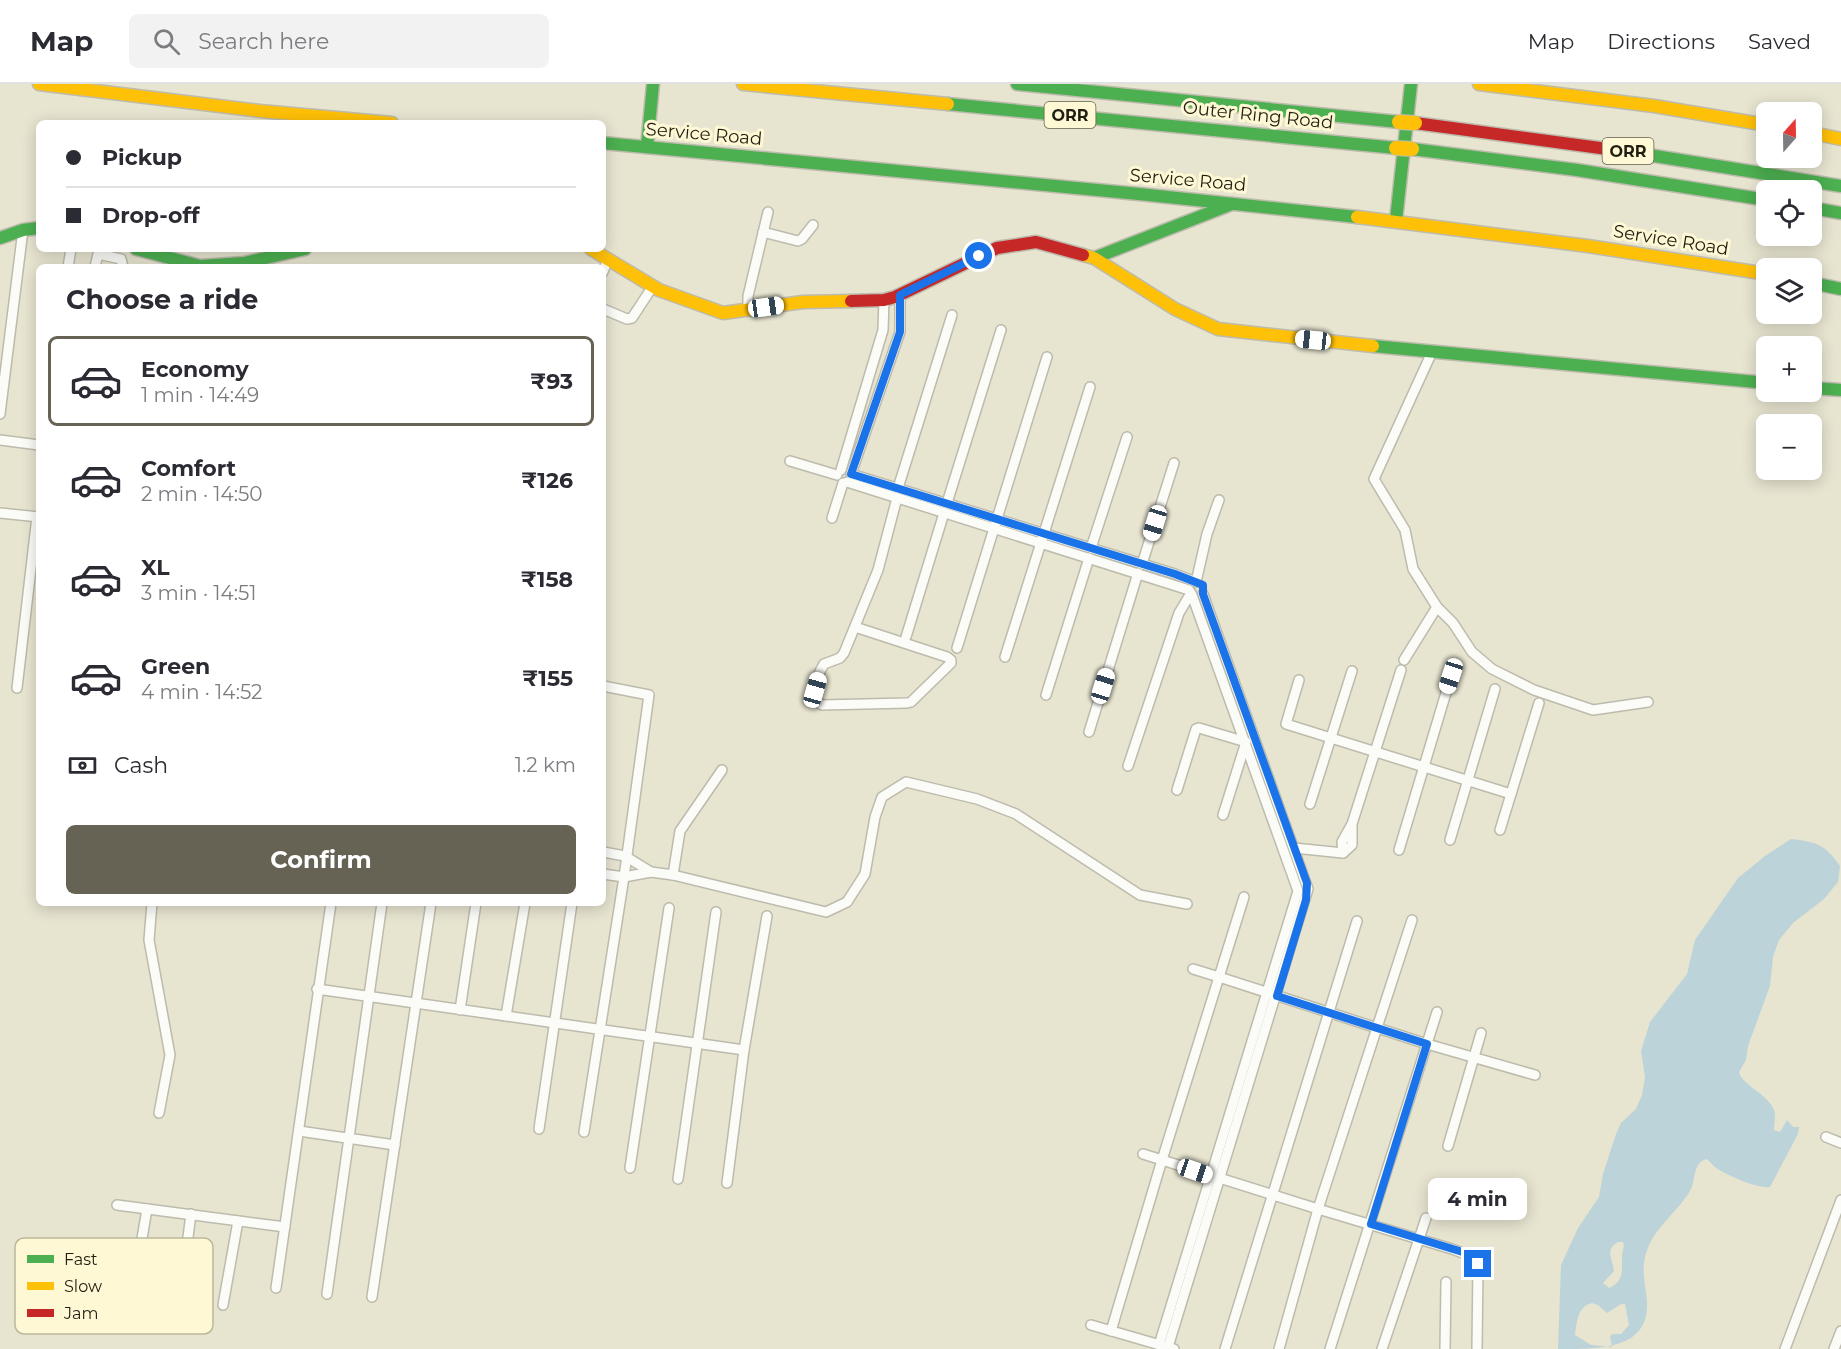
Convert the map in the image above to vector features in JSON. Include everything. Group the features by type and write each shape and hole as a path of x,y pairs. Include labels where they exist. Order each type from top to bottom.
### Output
{"main road":[{"path":"39,84 260,111 359,120"},
{"path":"647,147 653,84"},
{"name":"Outer Ring Road","path":"743,84 1412,149 1577,170 1756,198"},
{"name":"Outer Ring Road","path":"1017,84 1415,123 1581,144 1841,186"},
{"path":"1396,220 1411,84"},
{"path":"1479,84 1540,87 1756,123"},
{"path":"1822,135 1841,139"},
{"name":"Service Road","path":"606,143 1396,220 1663,256 1756,272"},
{"path":"1094,258 1236,203"},
{"path":"1822,210 1841,213"},
{"path":"2,234 36,228"},
{"path":"597,252 653,286 723,313 802,302 884,300 900,295 997,248 1036,242 1094,258 1175,309 1218,329 1432,352 1756,382"},
{"path":"147,252 189,264"},
{"path":"233,264 292,252"},
{"path":"1822,286 1841,290"},
{"path":"1822,389 1841,390"}],"street":[{"path":"748,310 748,296 768,212"},
{"path":"763,232 798,241 813,225"},
{"path":"0,414 23,230"},
{"path":"96,264 98,254 117,253"},
{"path":"606,264 608,258"},
{"path":"606,310 627,319 632,318 653,286"},
{"path":"844,477 900,332 900,295"},
{"path":"832,518 883,330 884,300"},
{"path":"855,627 947,657 951,663 908,703 819,704 815,690 824,664 842,656 878,570 897,493 952,315"},
{"path":"906,637 1001,330"},
{"path":"1432,352 1374,479 1405,530 1413,569 1437,608 1453,623 1472,652 1492,669 1534,690 1593,710 1648,702"},
{"path":"957,648 1047,357"},
{"path":"1005,657 1090,387"},
{"path":"1046,695 1126,437"},
{"path":"0,440 36,445"},
{"path":"790,461 1140,568 1194,591 1308,889 1272,994"},
{"path":"1089,732 1174,463"},
{"path":"1128,766 1179,613 1194,591 1207,534 1219,500"},
{"path":"0,513 36,517"},
{"path":"17,688 36,533"},
{"path":"1091,1325 1167,1347 1272,994 1298,897 1298,886 1194,591"},
{"path":"1294,848 1343,853 1342,842 1352,824 1403,665 1437,608"},
{"path":"1310,804 1352,671"},
{"path":"1399,850 1422,766 1451,676"},
{"path":"1299,680 1286,724 1510,794"},
{"path":"584,1132 624,877 625,856 649,695 606,687"},
{"path":"1450,840 1495,689"},
{"path":"1500,830 1539,703"},
{"path":"1177,790 1196,729 1246,742"},
{"path":"1222,815 1246,742"},
{"path":"673,875 681,831 722,770"},
{"path":"606,874 624,877 651,872 673,875 826,912 847,902 865,874 875,817 882,797 906,782 977,799 1016,814 1140,895 1187,904"},
{"path":"606,853 625,856 651,872"},
{"path":"1111,1330 1244,897"},
{"path":"152,906 149,940 170,1055 159,1113"},
{"path":"276,1288 331,906"},
{"path":"327,1294 382,906"},
{"path":"372,1297 431,906"},
{"path":"460,1010 476,906"},
{"path":"506,1016 524,906"},
{"path":"539,1129 572,906"},
{"path":"630,1168 669,908"},
{"path":"678,1179 716,912"},
{"path":"727,1183 744,1050 767,916"},
{"path":"1279,1349 1318,1209 1412,920"},
{"path":"1225,1349 1357,921"},
{"path":"1194,969 1427,1044 1534,1075"},
{"path":"317,989 744,1050"},
{"path":"1330,1349 1437,1012"},
{"path":"1448,1146 1481,1033"},
{"path":"299,1131 395,1145"},
{"path":"1826,1137 1841,1143"},
{"path":"1143,1154 1476,1258 1478,1264 1477,1349"},
{"path":"1785,1349 1841,1200"},
{"path":"117,1205 285,1227"},
{"path":"142,1238 147,1209"},
{"path":"188,1238 191,1215"},
{"path":"1382,1349 1426,1218"},
{"path":"223,1305 238,1221"},
{"path":"1445,1349 1446,1282"},
{"path":"1834,1349 1841,1331"}],"water":[{"path":"1791,839 1800,840 1819,845 1830,853 1840,866 1838,882 1824,899 1793,923 1779,940 1773,957 1770,986 1748,1046 1746,1060 1739,1072 1745,1081 1771,1104 1775,1112 1774,1130 1780,1132 1787,1120 1793,1127 1799,1127 1798,1134 1770,1187 1751,1184 1736,1178 1723,1172 1707,1159 1699,1163 1691,1189 1657,1232 1646,1254 1644,1271 1647,1311 1643,1325 1634,1335 1623,1342 1612,1345 1610,1336 1621,1334 1629,1325 1625,1304 1607,1313 1592,1303 1581,1311 1575,1335 1591,1345 1606,1346 1558,1349 1561,1265 1578,1228 1599,1197 1603,1174 1621,1123 1636,1109 1642,1095 1645,1077 1641,1051 1650,1022 1687,974 1695,940 1738,878","holes":["1618,1242 1624,1244 1621,1275 1620,1279 1609,1288 1603,1283 1614,1271 1610,1252"]}],"traffic: fast":[{"path":"647,147 653,84"},
{"path":"1017,84 1399,122"},
{"path":"1396,220 1411,84"},
{"path":"948,104 1396,148"},
{"path":"606,143 1357,217"},
{"path":"1412,149 1577,170 1756,198"},
{"path":"1630,152 1841,186"},
{"path":"1094,258 1232,204"},
{"path":"1822,210 1841,213"},
{"path":"0,238 36,228"},
{"path":"147,252 192,264"},
{"path":"229,264 292,252"},
{"path":"1822,285 1841,289"},
{"path":"1373,346 1756,382"},
{"path":"1822,389 1841,390"}],"traffic: slow":[{"path":"39,84 260,111 359,120"},
{"path":"743,84 948,104"},
{"path":"1479,84 1654,106 1756,123"},
{"path":"1399,122 1415,123"},
{"path":"1822,135 1841,139"},
{"path":"1396,148 1412,149"},
{"path":"1357,217 1588,246 1756,272"},
{"path":"596,252 659,290 723,313 803,302 851,301"},
{"path":"1083,255 1094,258 1175,309 1218,329 1373,346"}],"traffic: jam":[{"path":"1415,123 1630,152"},
{"path":"851,301 884,300 895,297 997,248 1036,242 1083,255"}],"route":[{"path":"979,256 900,295 900,332 851,474 1175,574 1203,585 1203,594 1307,883 1306,900 1277,996 1330,1011 1427,1044 1371,1224 1466,1253 1476,1258 1478,1264"}]}
